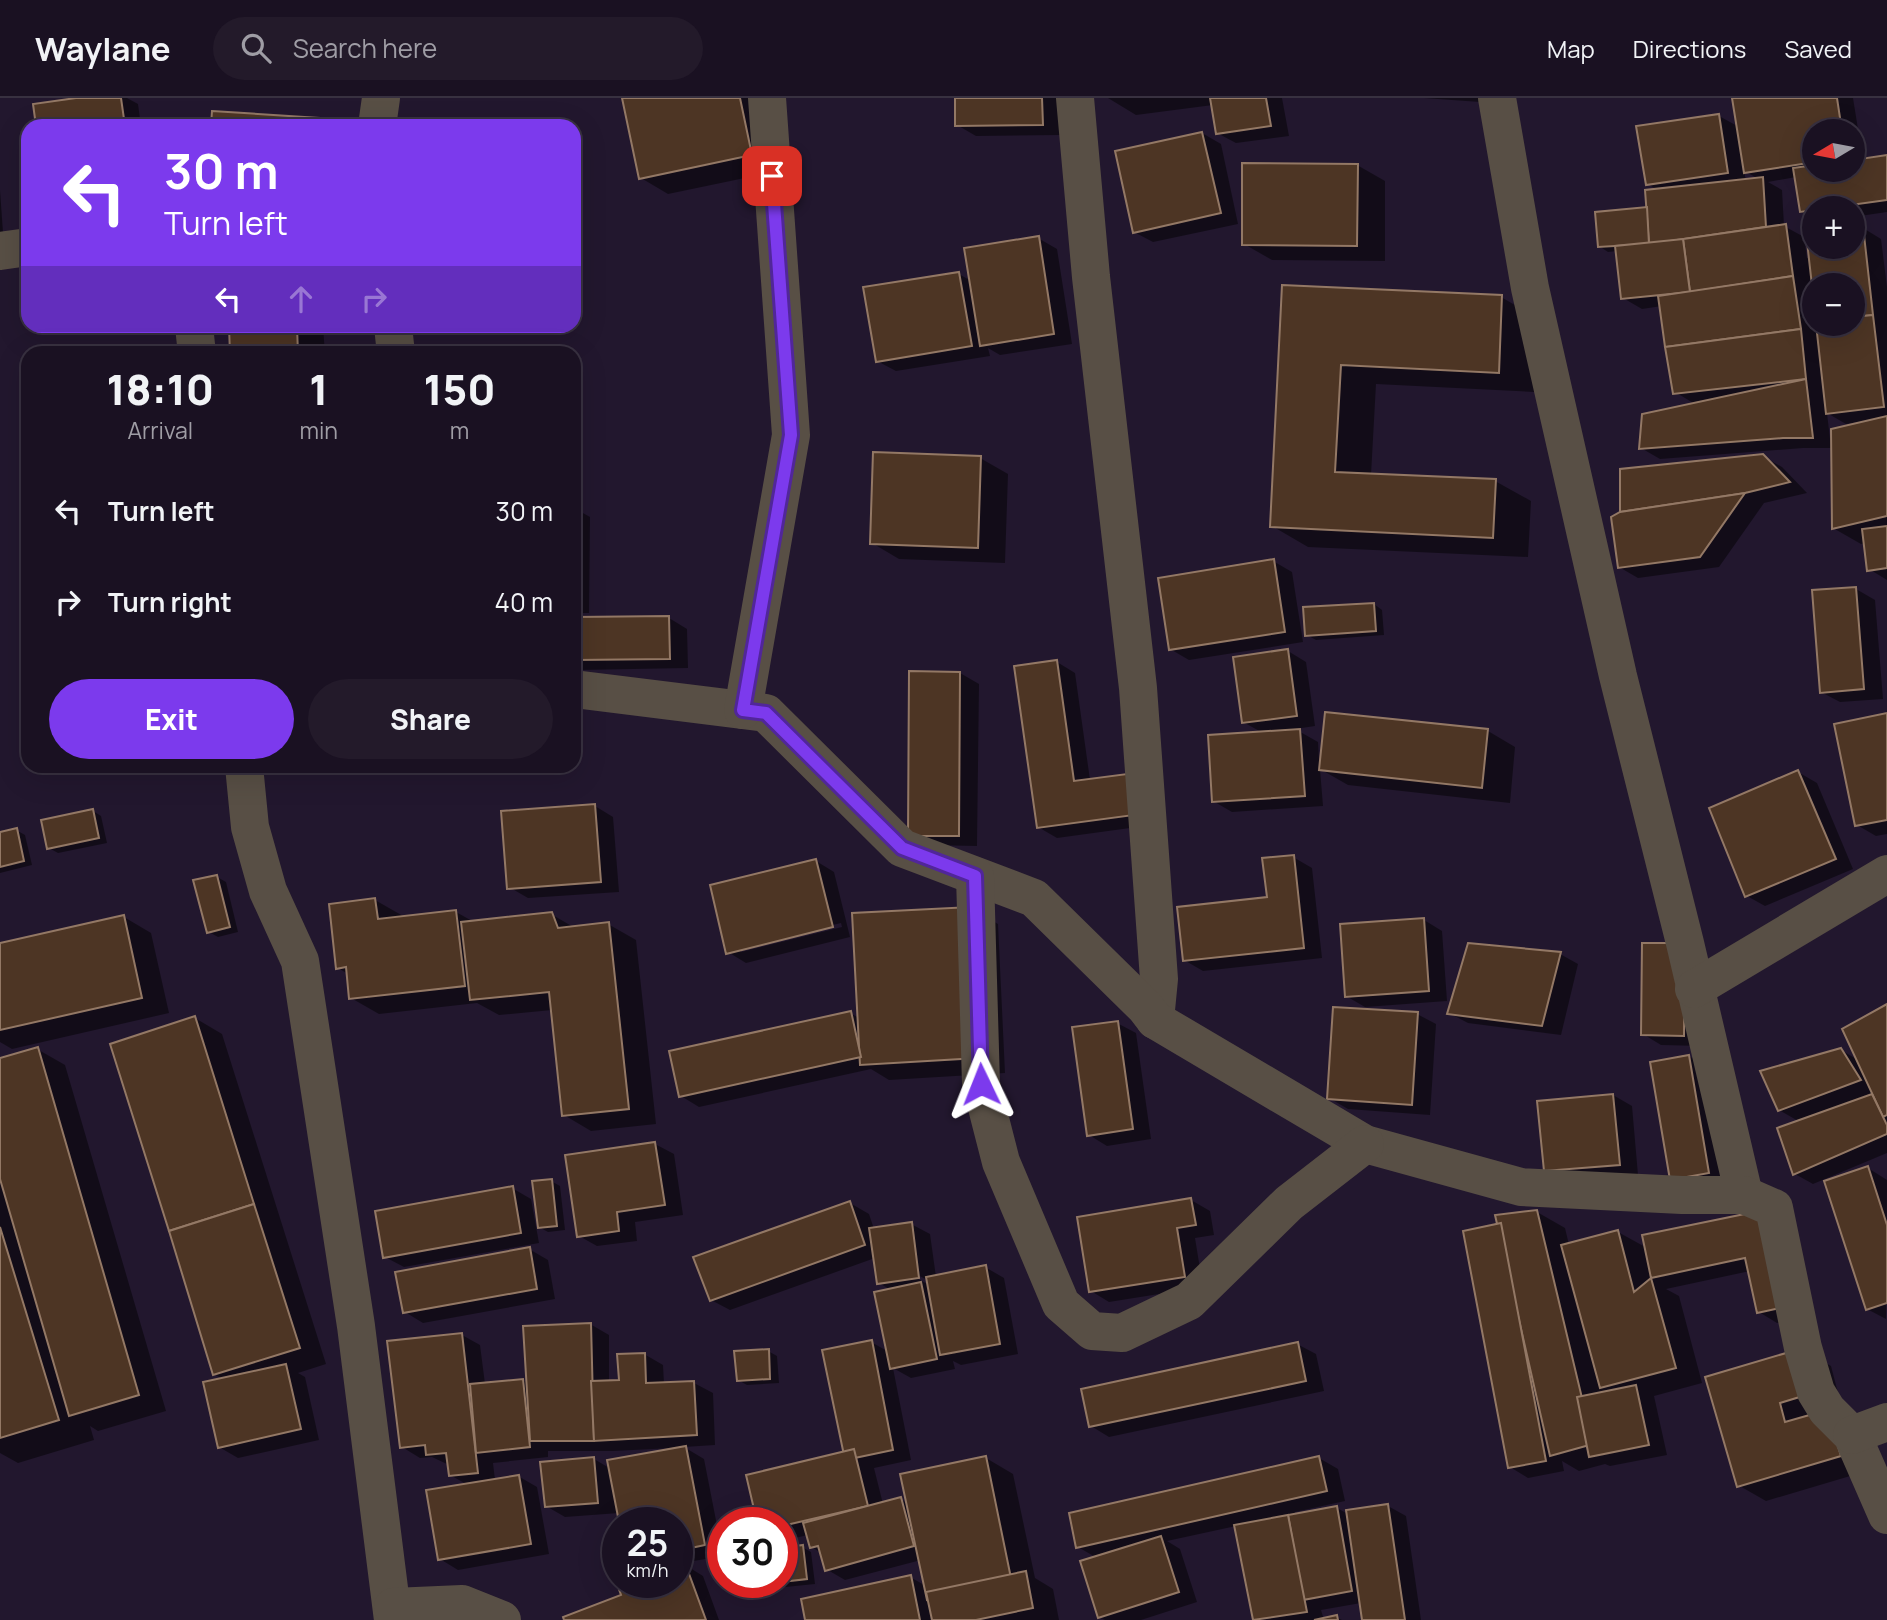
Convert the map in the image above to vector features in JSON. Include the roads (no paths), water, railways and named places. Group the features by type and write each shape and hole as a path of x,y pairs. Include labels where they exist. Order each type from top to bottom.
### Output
{"street":[{"path":"378,119 381,98"},
{"path":"743,710 791,435 767,98"},
{"path":"1075,98 1091,277 1138,688 1160,979 1155,1020"},
{"path":"1497,98 1530,288 1618,676 1744,1195"},
{"path":"0,251 21,248"},
{"path":"581,691 766,713 902,848 1034,898 1155,1020 1365,1144 1521,1187 1682,1195 1744,1195 1774,1208 1803,1348 1816,1392 1827,1410 1852,1435 1887,1515"},
{"path":"245,773 250,827 268,891 300,961 356,1326 393,1614 462,1604 502,1620"},
{"path":"1695,989 1887,874"},
{"path":"975,876 981,1084 1001,1162 1061,1304 1092,1331 1122,1332 1189,1301 1289,1202 1365,1144"},
{"path":"1852,1435 1887,1422"}]}
